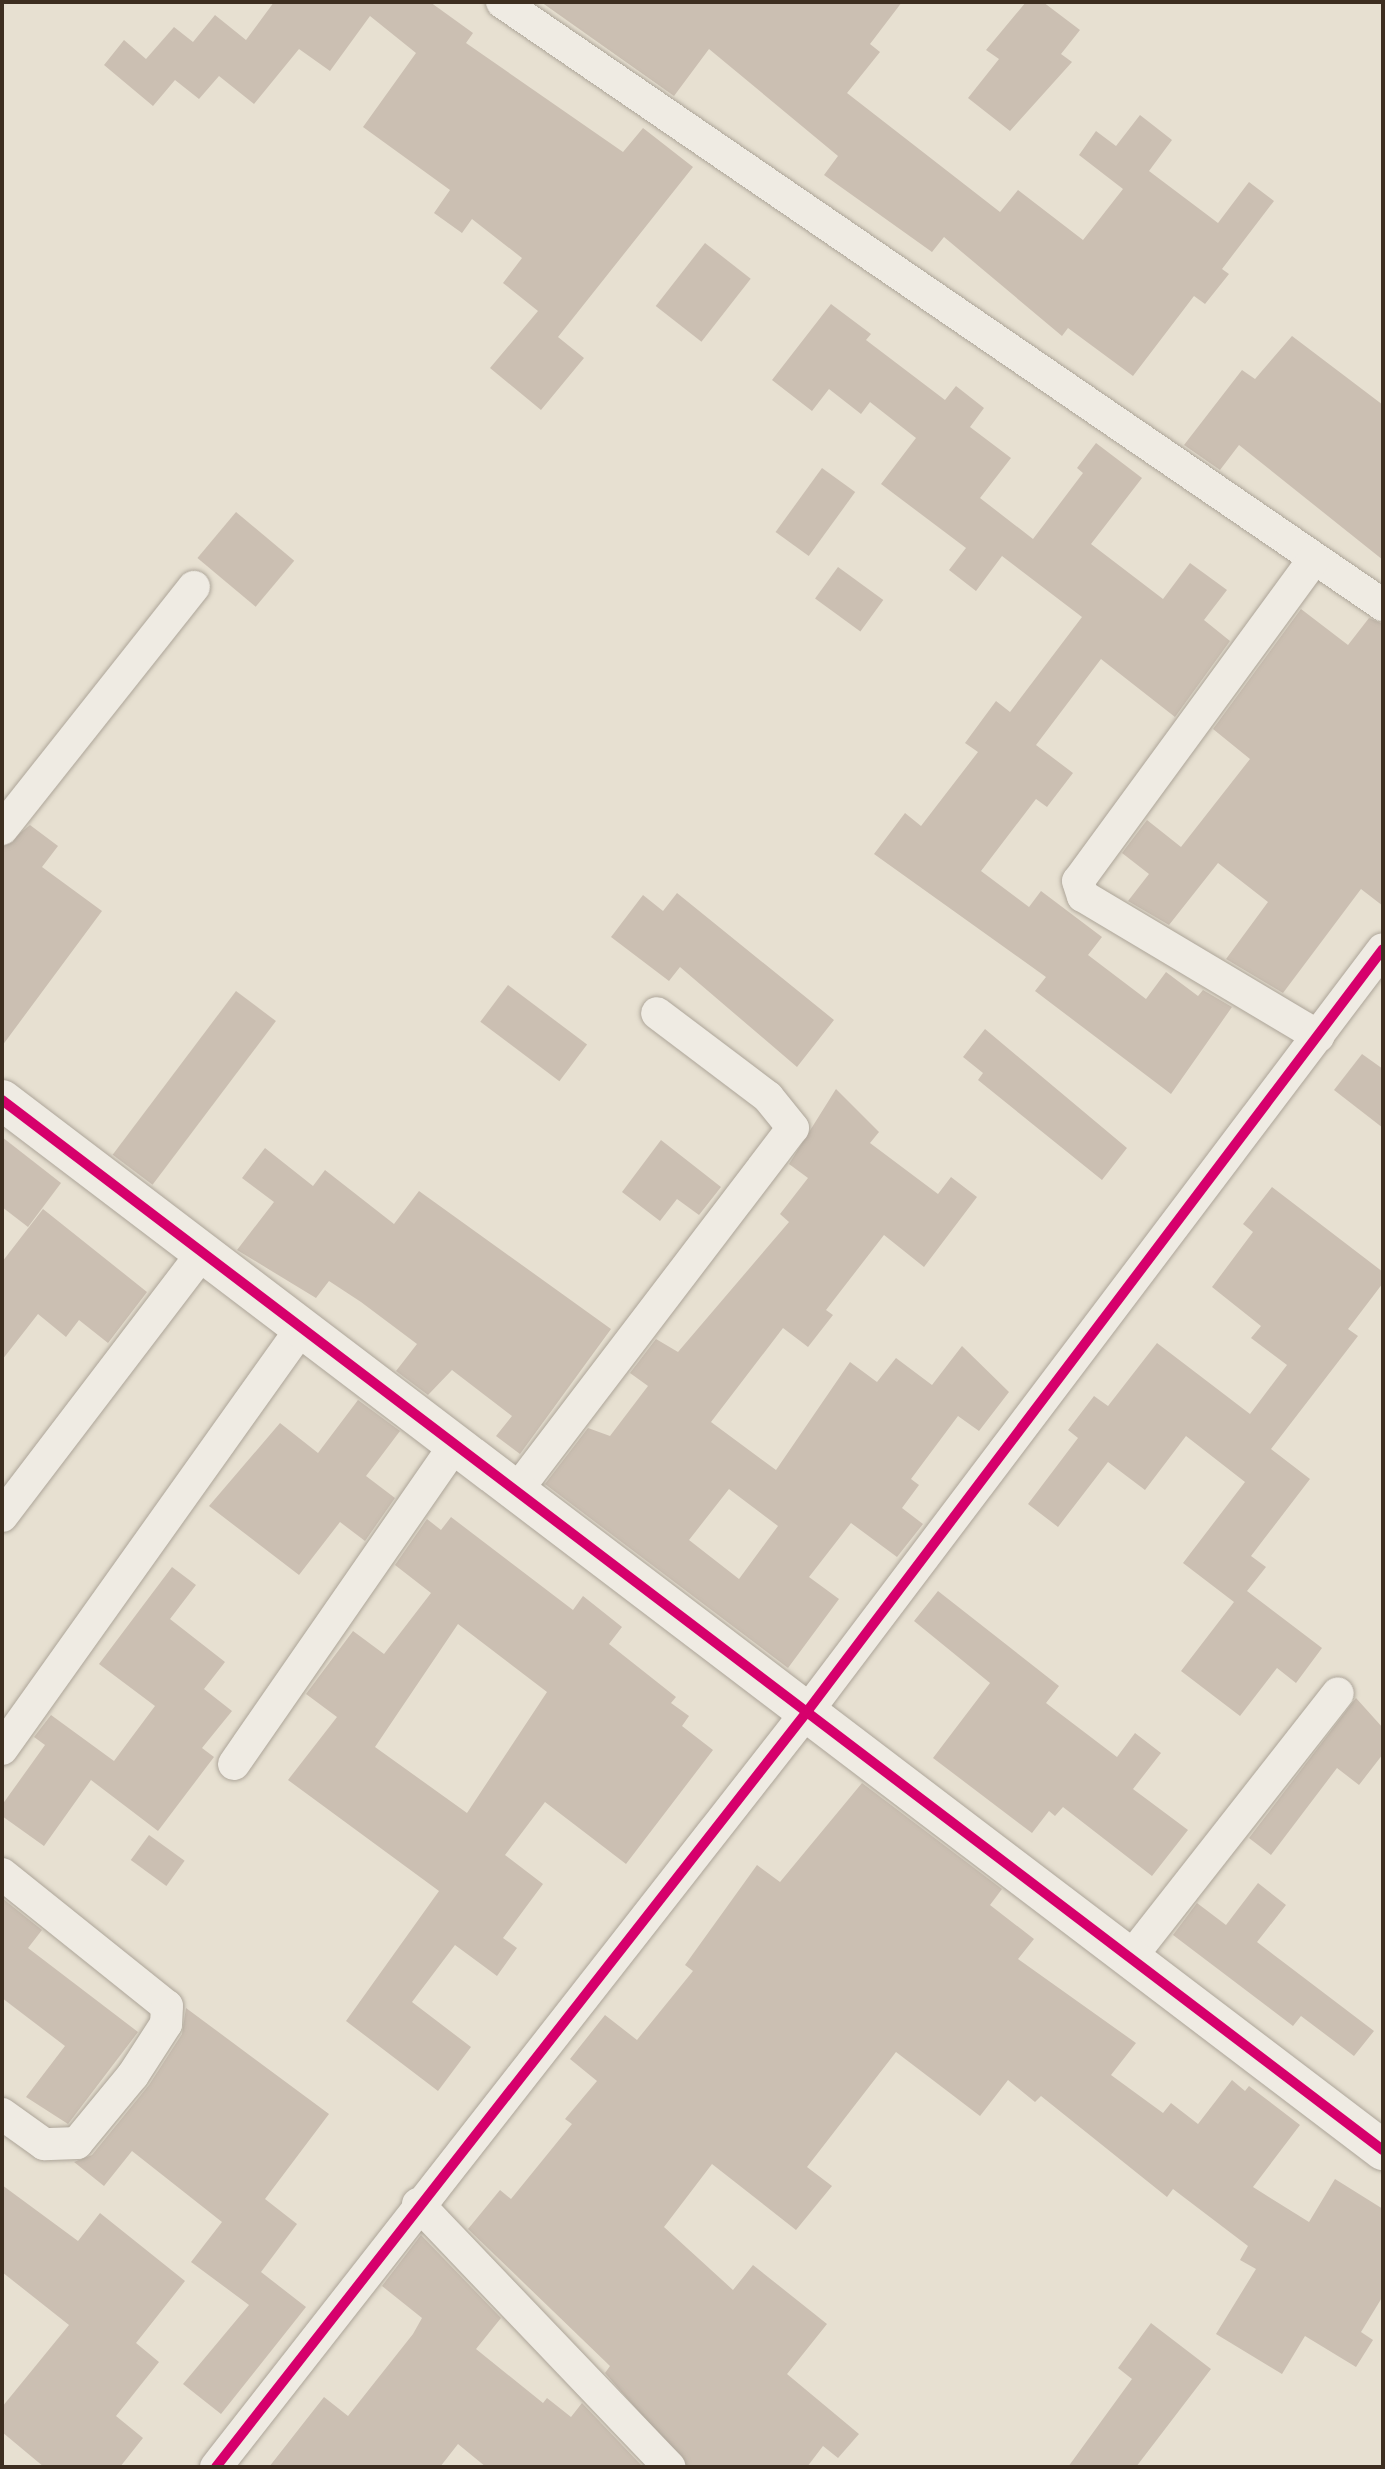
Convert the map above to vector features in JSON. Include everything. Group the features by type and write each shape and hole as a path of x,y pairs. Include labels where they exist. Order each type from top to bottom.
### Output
{"street":[{"path":"502,2 1383,605"},
{"path":"1314,559 1078,881 1083,896 1318,1036"},
{"path":"2,829 194,587"},
{"path":"216,2467 418,2204 809,1709 1383,949"},
{"path":"517,1490 793,1128 768,1097 657,1013"},
{"path":"2,1100 809,1709 1383,2150"},
{"path":"2,1516 204,1251"},
{"path":"2,1749 303,1326"},
{"path":"234,1764 456,1443"},
{"path":"1131,1957 1338,1693"},
{"path":"2,1874 167,2006 166,2024 133,2075 77,2143 44,2144 2,2114"},
{"path":"418,2204 669,2467"}],"building":[{"path":"274,2 430,2 473,33 466,43 623,152 643,128 693,167 558,337 584,358 541,410 490,368 538,311 503,283 522,258 472,219 462,233 434,213 450,190 363,127 416,53 370,16 330,71 299,49 254,104 219,76 199,99 175,80 153,106 104,65 124,40 146,59 174,27 193,42 215,15 246,40"},
{"path":"541,2 902,2 870,44 880,52 847,93 1000,212 1018,190 1083,240 1123,189 1079,155 1096,131 1116,146 1140,115 1172,140 1149,171 1218,223 1249,182 1274,201 1222,269 1229,274 1205,304 1194,296 1133,376 1068,328 1062,336 944,237 932,252 824,175 838,156 709,49 674,96"},
{"path":"1026,2 1043,2 1080,30 1061,54 1072,62 1010,131 968,98 999,59 986,50"},
{"path":"705,243 751,279 701,342 656,306"},
{"path":"831,304 871,334 866,340 945,400 956,386 984,408 970,427 1011,458 980,498 1033,539 1083,473 1077,468 1096,443 1142,478 1091,544 1163,599 1190,563 1227,590 1204,620 1230,641 1175,717 1101,659 1036,745 1073,773 1047,807 1036,799 981,871 1029,907 1041,891 1102,937 1088,955 1146,999 1166,972 1198,996 1203,990 1232,1007 1171,1094 1035,991 1046,977 874,854 905,813 921,826 978,752 965,743 996,701 1010,712 1082,617 1002,556 976,591 949,570 966,548 881,484 916,438 870,402 861,414 829,389 812,411 772,380"},
{"path":"1292,336 1383,405 1383,560 1239,445 1220,470 1184,445 1242,370 1255,379"},
{"path":"822,468 855,492 809,556 776,532"},
{"path":"236,512 294,561 256,607 197,558"},
{"path":"838,567 883,600 860,631 815,599"},
{"path":"1301,609 1348,645 1369,618 1383,624 1383,906 1361,889 1283,993 1226,959 1268,902 1218,863 1169,925 1128,901 1149,874 1122,853 1147,820 1181,847 1250,759 1213,729"},
{"path":"30,825 58,846 42,867 102,911 2,1046 2,848"},
{"path":"677,893 834,1020 797,1067 680,967 669,981 611,937 643,895 663,911"},
{"path":"508,985 587,1045 559,1081 480,1022"},
{"path":"236,991 276,1021 153,1185 113,1155"},
{"path":"985,1029 1127,1148 1102,1180 978,1080 983,1073 963,1057"},
{"path":"1362,1054 1383,1069 1383,1128 1334,1090"},
{"path":"836,1089 879,1132 870,1143 938,1194 951,1177 977,1197 924,1267 884,1235 826,1310 833,1315 808,1347 783,1328 711,1422 776,1470 850,1362 877,1382 896,1358 932,1385 962,1346 1009,1392 979,1431 958,1416 911,1479 919,1485 902,1508 923,1524 897,1557 851,1523 809,1577 839,1599 788,1668 545,1484 588,1428 610,1436 648,1386 630,1373 656,1339 678,1352 789,1222 780,1214 808,1178 789,1164","holes":["729,1489 778,1526 739,1579 689,1540"]},
{"path":"2,1137 61,1183 28,1227 2,1207"},
{"path":"661,1140 721,1187 699,1215 677,1199 660,1221 622,1192"},
{"path":"265,1148 313,1186 325,1170 394,1224 419,1191 611,1329 520,1454 496,1436 512,1416 452,1370 428,1395 396,1371 417,1344 361,1302 329,1281 316,1298 237,1250 274,1202 242,1178"},
{"path":"1272,1187 1383,1272 1383,1283 1348,1329 1358,1336 1271,1449 1310,1479 1251,1556 1266,1567 1247,1591 1322,1648 1296,1683 1277,1668 1240,1716 1181,1671 1234,1602 1183,1563 1245,1482 1186,1436 1145,1490 1108,1462 1058,1527 1028,1504 1078,1438 1068,1430 1094,1396 1108,1406 1157,1343 1250,1414 1287,1365 1251,1338 1261,1326 1212,1287 1253,1232 1243,1224"},
{"path":"43,1209 147,1292 108,1343 79,1320 66,1337 38,1314 2,1360 2,1262"},
{"path":"358,1400 400,1431 366,1476 395,1498 365,1541 340,1522 299,1575 209,1506 280,1423 318,1453"},
{"path":"451,1517 573,1610 583,1596 622,1627 609,1644 676,1697 671,1703 689,1716 682,1726 713,1750 626,1864 545,1802 505,1855 543,1884 503,1938 517,1948 497,1976 455,1945 412,2002 471,2047 438,2091 346,2021 439,1891 288,1780 337,1717 306,1694 353,1631 384,1654 431,1593 395,1565 427,1519 441,1530","holes":["458,1624 547,1692 467,1813 375,1747"]},
{"path":"172,1567 196,1585 170,1619 225,1662 204,1689 232,1711 202,1748 214,1757 158,1831 91,1780 44,1846 2,1816 2,1805 45,1745 34,1737 51,1715 114,1761 155,1706 99,1664"},
{"path":"938,1591 1059,1686 1046,1703 1117,1757 1135,1733 1161,1753 1133,1789 1188,1830 1152,1876 1063,1807 1055,1816 1049,1811 1032,1833 933,1758 990,1683 914,1621"},
{"path":"1356,1698 1383,1728 1383,1754 1359,1785 1337,1768 1271,1855 1249,1838"},
{"path":"862,1783 1002,1889 990,1905 1034,1939 1018,1959 1136,2043 1111,2075 1163,2113 1171,2103 1198,2124 1232,2080 1245,2091 1249,2086 1300,2125 1253,2187 1309,2222 1335,2179 1383,2209 1383,2296 1361,2332 1373,2340 1356,2367 1305,2336 1282,2374 1216,2334 1256,2269 1240,2260 1248,2246 1173,2189 1167,2197 1041,2096 1035,2102 1008,2080 980,2116 896,2052 807,2167 832,2186 796,2230 712,2164 664,2227 733,2290 753,2265 827,2324 787,2374 859,2434 838,2458 823,2446 807,2467 687,2467 605,2373 610,2366 468,2229 500,2190 511,2199 572,2124 565,2119 597,2081 570,2059 605,2015 637,2040 693,1971 685,1965 757,1865 780,1882"},
{"path":"149,1835 185,1861 166,1886 131,1860"},
{"path":"1258,1883 1286,1905 1257,1942 1374,2031 1354,2056 1301,2016 1293,2026 1173,1935 1197,1903 1226,1925"},
{"path":"2,1898 42,1930 28,1948 138,2032 68,2124 26,2097 65,2046 2,1998"},
{"path":"186,2008 329,2114 265,2199 297,2224 261,2272 306,2307 221,2414 183,2384 249,2305 191,2262 222,2222 132,2151 104,2186 74,2162 92,2155 149,2085 182,2034"},
{"path":"2,2185 78,2241 100,2213 185,2281 136,2343 159,2362 116,2416 143,2438 120,2467 44,2467 2,2432 2,2407 69,2325 2,2272"},
{"path":"421,2235 501,2318 476,2349 543,2403 547,2398 571,2417 582,2403 643,2467 486,2467 458,2444 440,2467 269,2467 324,2397 348,2416 413,2334 422,2318 382,2286"},
{"path":"1151,2323 1211,2369 1136,2467 1068,2467 1132,2379 1118,2368"}],"cycle path":[{"path":"216,2467 809,1709 1383,949"},
{"path":"2,1100 1383,2150"}]}
